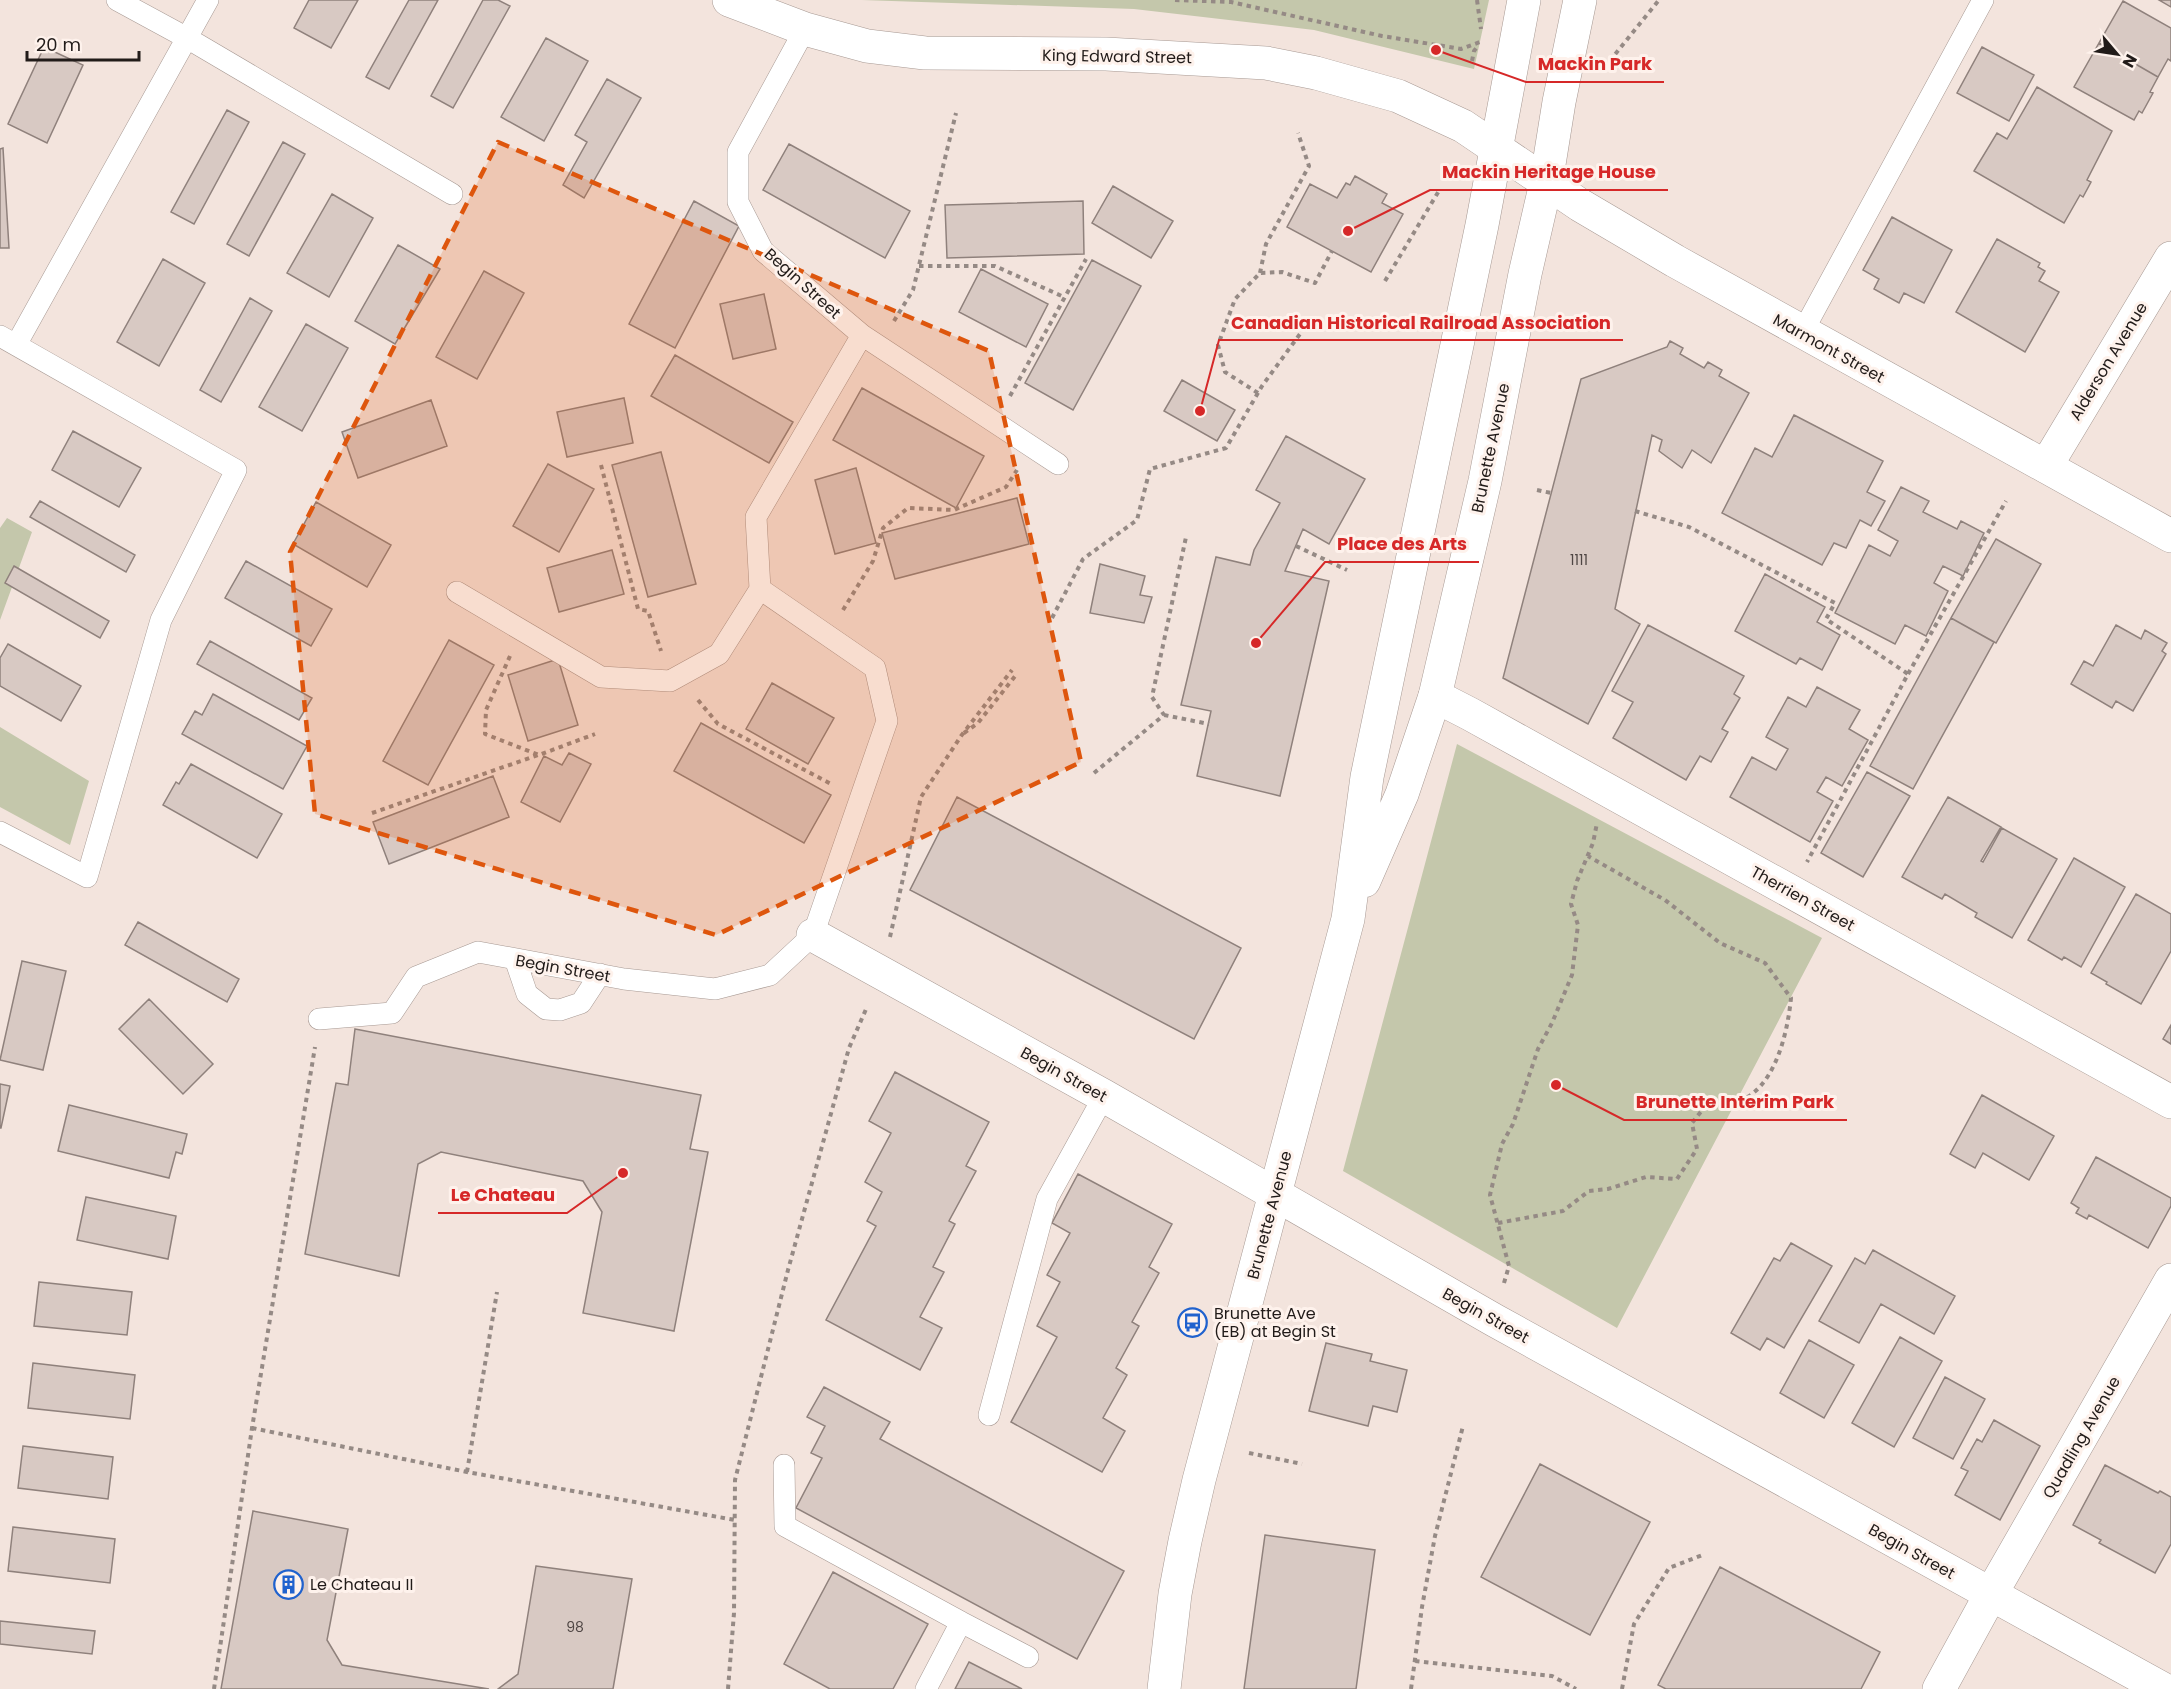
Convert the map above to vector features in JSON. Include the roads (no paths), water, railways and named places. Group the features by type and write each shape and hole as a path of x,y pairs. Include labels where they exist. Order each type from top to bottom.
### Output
{"main road":[{"name":"King Edward Street","path":"729,0 805,29 867,46 925,53 1106,54 1266,63 1327,75 1398,96 1463,126 1495,147"},
{"name":"Brunette Avenue","path":"1164,1689 1185,1541 1348,919 1367,777 1482,225 1524,0"},
{"name":"Brunette Avenue","path":"1348,919 1402,794 1435,696 1485,481 1525,274 1546,183 1559,102 1580,0"},
{"name":"Marmont Street","path":"1495,147 1546,183 1665,256 2171,536"},
{"name":"Alderson Avenue","path":"2046,466 2171,258"},
{"name":"Therrien Street","path":"1435,696 2171,1102"},
{"name":"Begin Street","path":"813,935 1104,1096 1494,1320 2163,1689"},
{"name":"Quadling Avenue","path":"1939,1689 2171,1280"}],"lane":[{"path":"117,0 187,38 452,194"},
{"path":"0,832 87,878 161,620 236,470 8,341 208,0"},
{"path":"1802,333 1983,0"},
{"name":"Begin Street","path":"805,29 738,152 738,202 763,251 870,341 1058,464"},
{"path":"457,592 601,677 674,678 719,654 760,589 756,518 870,341"},
{"name":"Begin Street","path":"320,1019 392,1013 416,977 478,952 600,974 715,989 770,975 813,935 887,721 875,668 760,589"},
{"path":"515,959 527,994 546,1009 560,1010 581,1003 600,974"},
{"path":"989,1415 1047,1199 1104,1096"},
{"path":"784,1465 785,1526 1028,1657"},
{"path":"926,1689 961,1622"}],"place":[{"name":"Mackin Park","path":"1436,50"},
{"name":"Mackin Heritage House","path":"1348,231"},
{"name":"Canadian Historical Railroad Association","path":"1200,411"},
{"name":"Place des Arts","path":"1256,643"},
{"name":"Brunette Interim Park","path":"1556,1085"},
{"name":"Le Chateau","path":"623,1173"},
{"name":"Brunette Ave (EB) at Begin St","path":"1193,1322"},
{"name":"Le Chateau II","path":"289,1584"}]}
